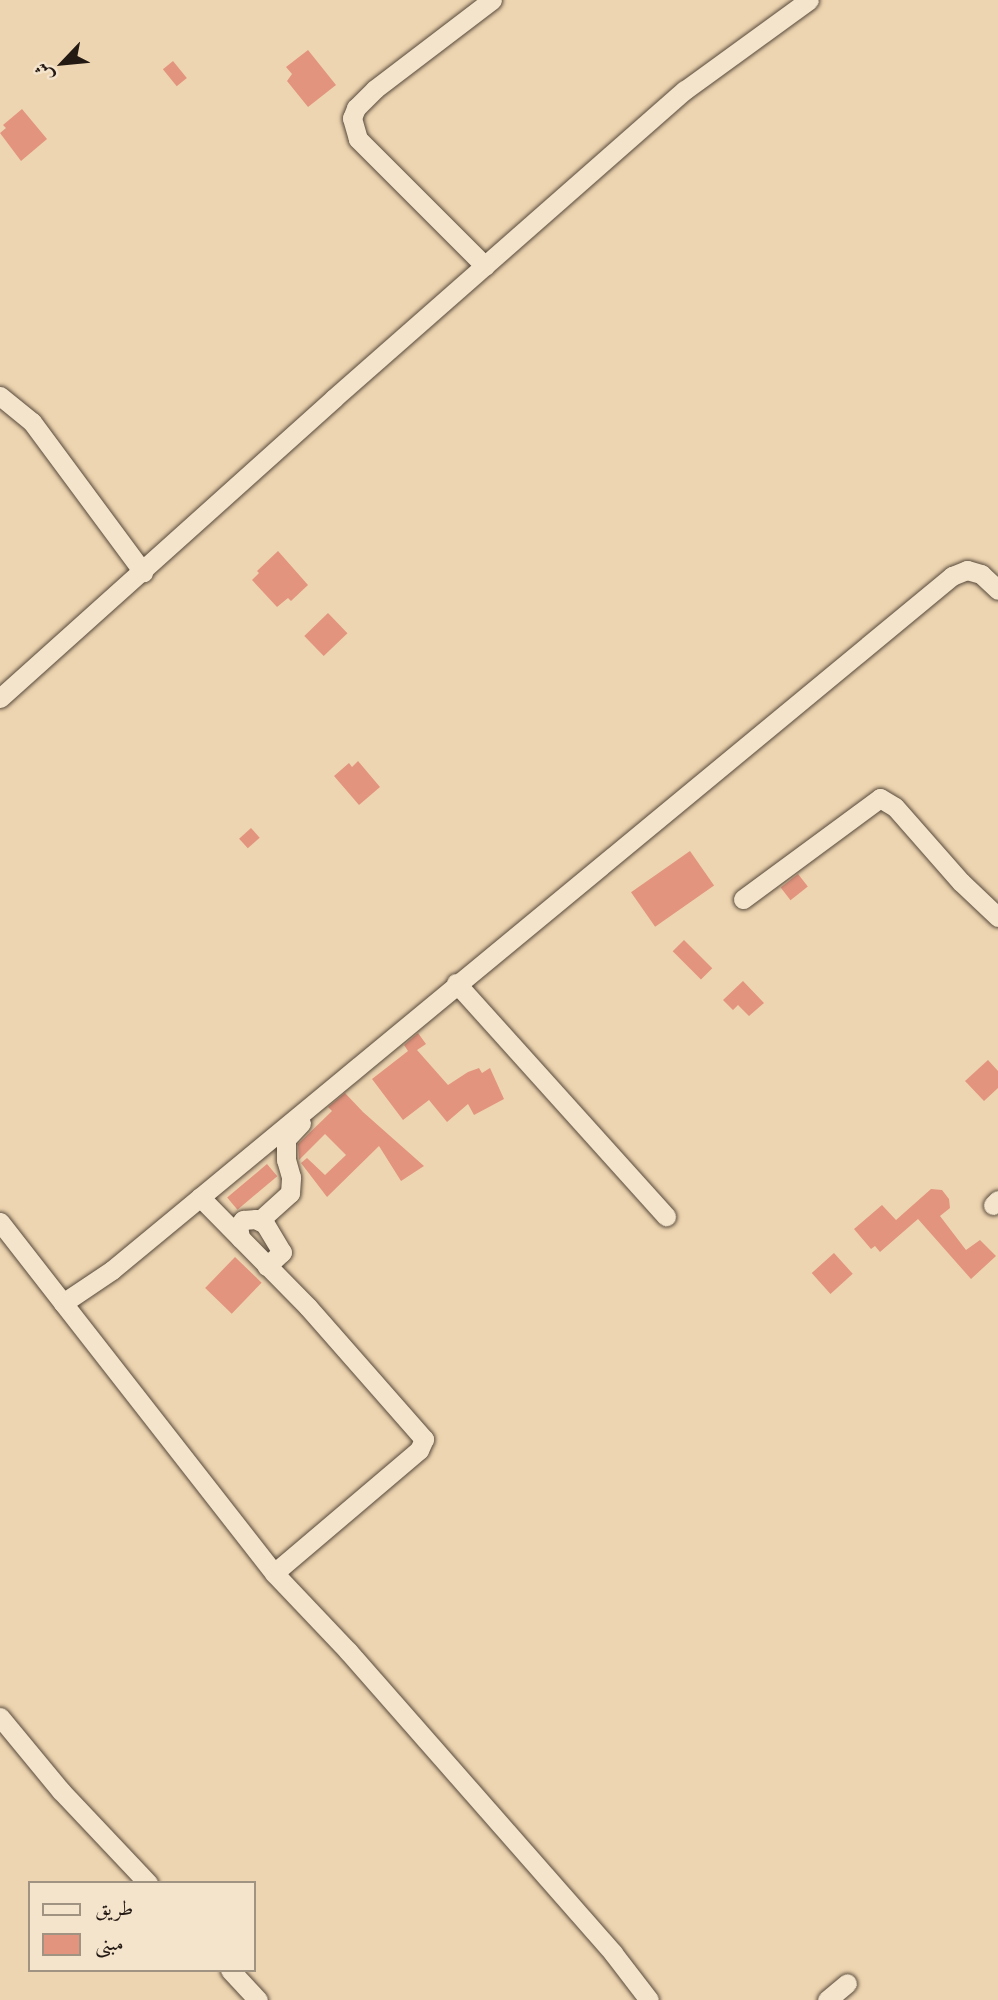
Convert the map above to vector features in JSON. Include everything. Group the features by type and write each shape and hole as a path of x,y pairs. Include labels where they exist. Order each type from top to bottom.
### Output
{"street":[{"path":"485,266 358,139 352,118 356,108 375,89 492,0"},
{"path":"0,698 334,398 685,89 809,0"},
{"path":"0,396 32,422 143,572"},
{"path":"63,1303 113,1269 952,576 967,570 981,575 998,590"},
{"path":"743,899 880,797 895,807 961,882 998,917"},
{"path":"457,983 666,1216"},
{"path":"259,1221 290,1193 291,1177 286,1160 286,1139 312,1104"},
{"path":"200,1197 308,1307 351,1359 388,1395 425,1442 419,1450 274,1573"},
{"path":"240,1238 238,1226 243,1220 259,1221 277,1239 282,1252 267,1266"},
{"path":"0,1222 274,1573 348,1651 613,1953 649,2000"},
{"path":"0,1717 61,1791 146,1881"},
{"path":"232,1972 258,2000"},
{"path":"827,2000 847,1983"}],"building":[{"path":"308,50 336,85 308,107 287,81 292,74 286,67"},
{"path":"173,61 187,78 177,86 163,69"},
{"path":"22,109 47,139 21,161 0,133 6,128 3,125"},
{"path":"278,551 308,585 291,601 288,598 277,607 252,580 259,573 257,571"},
{"path":"328,613 347,633 324,656 304,636"},
{"path":"358,761 380,787 359,805 334,776 349,763 352,767"},
{"path":"251,828 260,838 248,848 239,839"},
{"path":"690,851 714,885 655,927 631,892"},
{"path":"798,874 808,887 791,900 781,888"},
{"path":"684,940 712,968 701,980 673,951"},
{"path":"743,981 764,1003 749,1016 738,1005 733,1010 723,1000"},
{"path":"418,1033 426,1044 417,1050 448,1085 468,1072 479,1068 482,1073 490,1068 504,1099 474,1115 468,1104 447,1122 429,1100 403,1120 372,1079 408,1051 404,1045"},
{"path":"988,1060 998,1071 998,1088 984,1101 965,1081"},
{"path":"345,1093 424,1166 401,1181 379,1146 327,1197 301,1163 307,1158 325,1175 346,1155 325,1134 299,1160 298,1144 332,1111 328,1107"},
{"path":"267,1164 277,1176 237,1210 227,1197"},
{"path":"931,1189 942,1190 949,1199 950,1208 940,1216 966,1250 980,1240 996,1256 971,1279 918,1219 880,1252 875,1246 871,1249 854,1229 882,1205 896,1220"},
{"path":"834,1253 853,1274 830,1294 812,1273"},
{"path":"235,1257 262,1283 232,1314 205,1288"}]}
